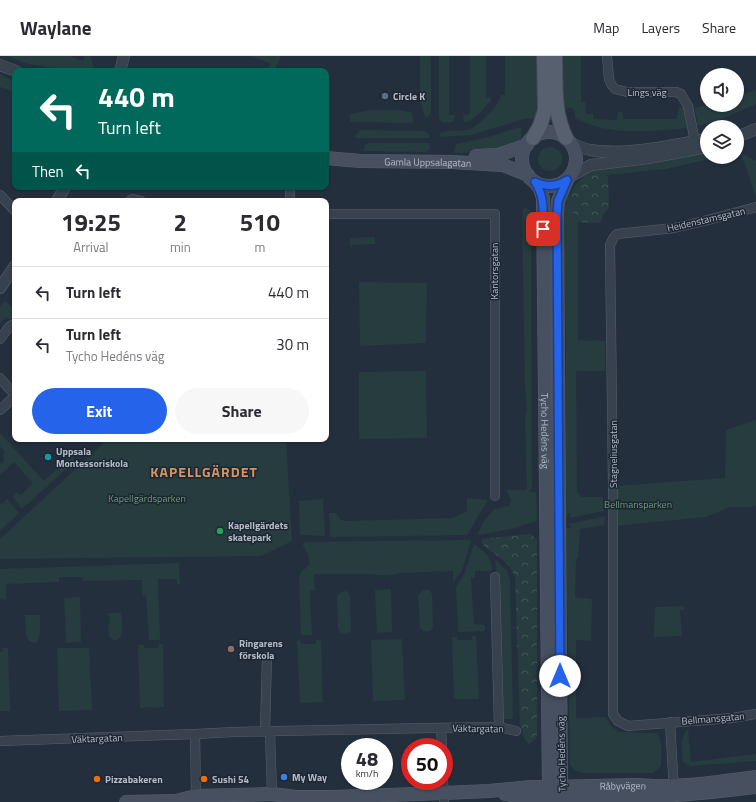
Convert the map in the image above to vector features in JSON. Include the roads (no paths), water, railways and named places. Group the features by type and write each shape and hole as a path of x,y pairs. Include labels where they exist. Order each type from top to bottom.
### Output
{"main road":[{"path":"544,56 545,110 540,126 523,153 523,162 531,178 543,185 551,186 560,184 569,178 576,163 574,149 560,125 557,113 556,56"},
{"path":"530,141 541,134 549,132 558,134 568,140"},
{"name":"Gamla Uppsalagatan","path":"329,151 360,154 470,156 498,155 530,141"},
{"name":"Gamla Uppsalagatan","path":"329,158 360,161 452,162 503,165 531,178"},
{"name":"Tycho Hedéns väg","path":"531,178 540,189 543,198 555,796"},
{"name":"Tycho Hedéns väg","path":"555,796 557,214 558,201 569,178"},
{"name":"Råbyvägen","path":"674,791 756,777"},
{"name":"Råbyvägen","path":"126,802 179,802 196,796 272,794 296,797 489,791 531,787 555,796 637,785 674,791 756,787"},
{"name":"Råbyvägen","path":"282,802 296,797"}],"street":[{"path":"121,68 124,56"},
{"name":"Lings väg","path":"607,56 609,79 615,89 627,92 676,92 681,94 688,106 699,146"},
{"path":"0,65 12,70"},
{"path":"744,130 756,128"},
{"path":"744,134 756,128"},
{"path":"568,140 590,150 618,152 653,148 699,146"},
{"path":"569,178 583,168 596,164 648,158 699,146"},
{"path":"0,195 12,208"},
{"name":"Heidenstamsgatan","path":"612,242 617,234 674,228 704,222 756,207"},
{"name":"Kantorsgatan","path":"329,214 494,214 495,496"},
{"name":"Stagneliusgatan","path":"612,242 610,250 613,486 613,714"},
{"path":"0,288 12,270"},
{"path":"0,338 12,325"},
{"path":"0,378 12,390"},
{"path":"0,410 12,399"},
{"path":"495,577 499,727"},
{"path":"267,657 268,731 272,794"},
{"name":"Bellmansgatan","path":"613,714 618,721 628,726 732,718 756,714"},
{"name":"Bellmansgatan","path":"670,722 674,791"},
{"name":"Väktargatan","path":"0,741 268,731 499,727 516,731"},
{"name":"Väktargatan","path":"441,728 442,738"},
{"path":"195,734 196,796"}],"place":[{"name":"Circle K","path":"385,96"},
{"name":"Uppsala Montessoriskola","path":"48,457"},
{"name":"Kapellgärdets skatepark","path":"220,531"},
{"name":"Ringarens förskola","path":"231,649"},
{"name":"My Way","path":"284,777"},
{"name":"Pizzabakeren","path":"97,779"},
{"name":"Sushi 54","path":"204,779"}],"district":[{"name":"KAPELLGÄRDET","path":"204,472"}],"park label":[{"name":"Kapellgärdsparken","path":"147,498"},
{"name":"Bellmansparken","path":"638,504"}]}
